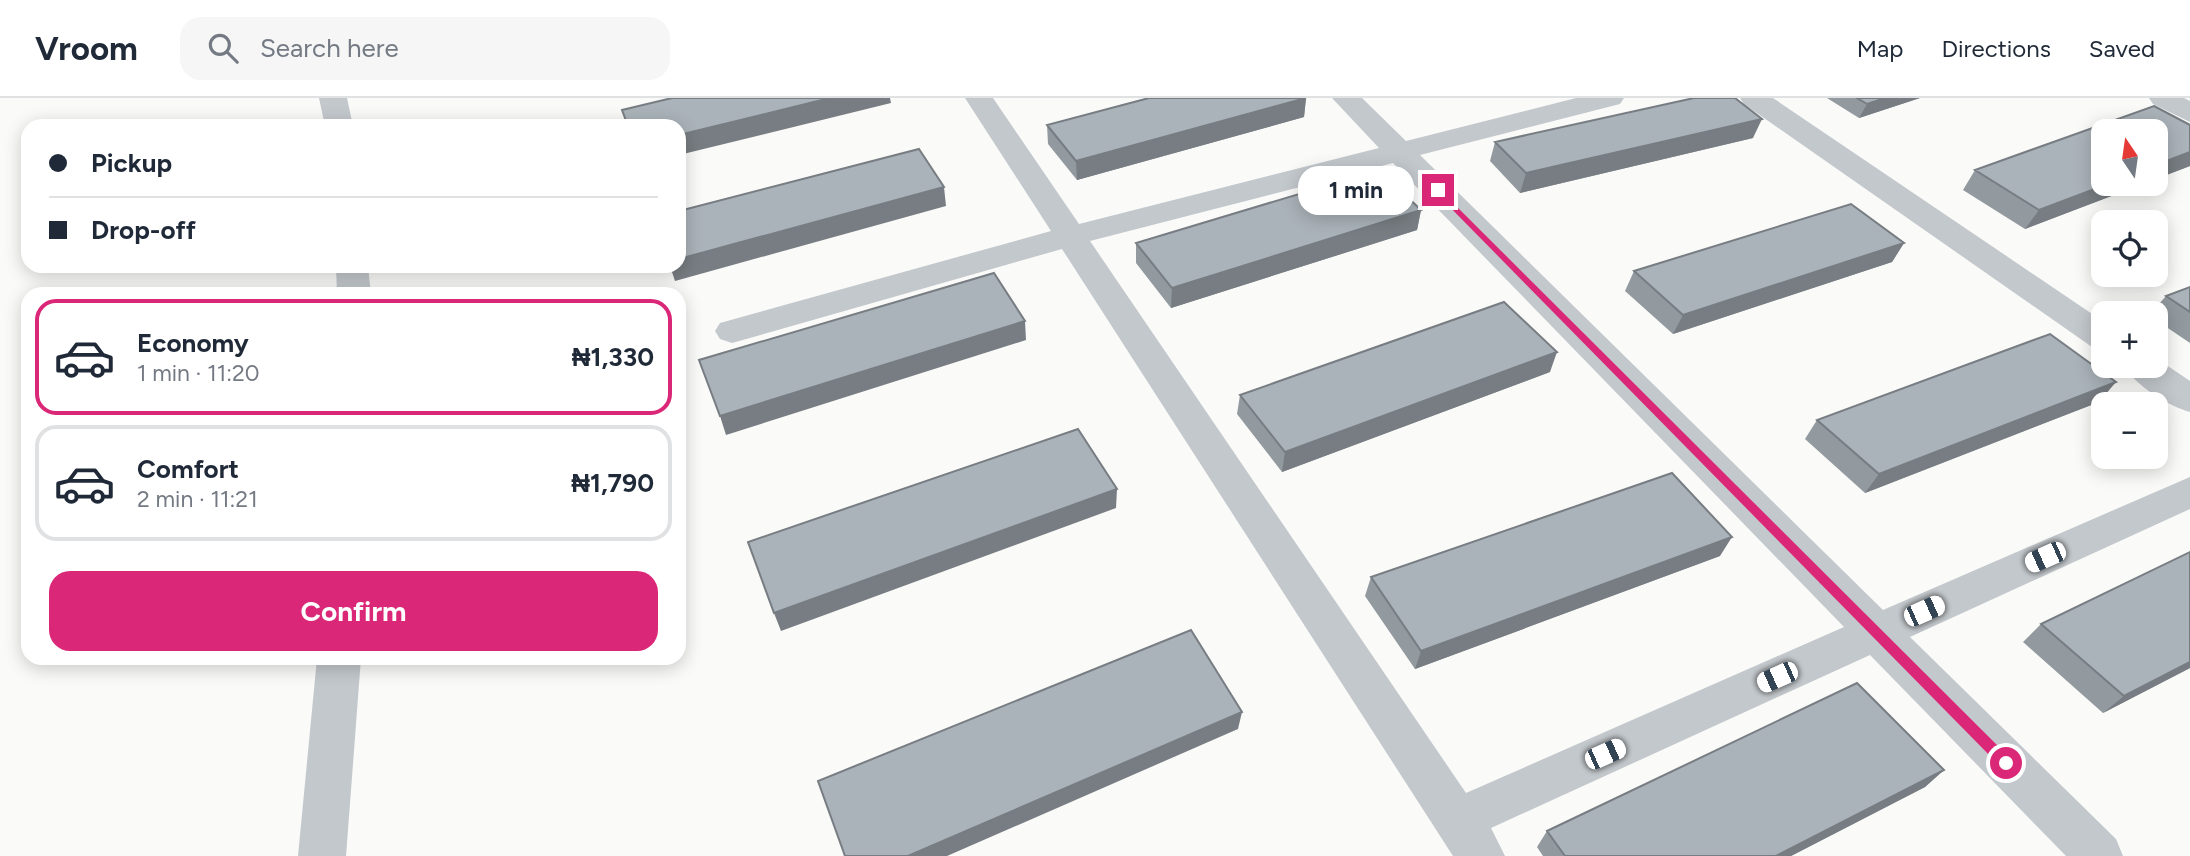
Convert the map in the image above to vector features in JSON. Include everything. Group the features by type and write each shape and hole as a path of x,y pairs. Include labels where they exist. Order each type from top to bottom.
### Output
{"street":[{"path":"333,98 338,119"},
{"path":"979,98 1481,856"},
{"path":"1346,98 2099,856"},
{"path":"732,331 1070,236 1610,98"},
{"path":"1754,98 2091,330"},
{"path":"2163,98 2190,113"},
{"path":"2159,378 2190,399"},
{"path":"1457,820 2190,492"},
{"path":"322,856 338,665"}],"building":[{"path":"672,98 830,98 686,133 686,119 625,119 622,110"},
{"path":"1149,98 1306,98 1076,161 1047,125"},
{"path":"1694,98 1735,98 1762,119 1526,173 1495,142"},
{"path":"1857,98 1885,98 1867,104"},
{"path":"2154,106 2190,125 2190,152 2168,160 2168,119 2118,119"},
{"path":"2091,129 2091,190 2039,210 1975,170"},
{"path":"919,149 944,187 686,257 686,209"},
{"path":"1379,170 1421,210 1172,288 1136,243"},
{"path":"1851,204 1904,243 1683,315 1634,271"},
{"path":"994,273 1025,321 720,416 699,360"},
{"path":"2190,287 2190,312 2166,296"},
{"path":"1504,302 1557,352 1285,452 1240,395"},
{"path":"2050,334 2091,364 2091,378 2110,378 2116,382 1879,474 1817,420"},
{"path":"1078,429 1117,489 774,613 748,542"},
{"path":"1672,473 1732,537 1421,651 1371,577"},
{"path":"2190,552 2190,662 2124,696 2041,624"},
{"path":"1191,630 1242,712 908,856 845,856 818,781"},
{"path":"1857,683 1944,770 1776,856 1565,856 1547,831"}],"route":[{"path":"1438,190 2006,763"}]}
